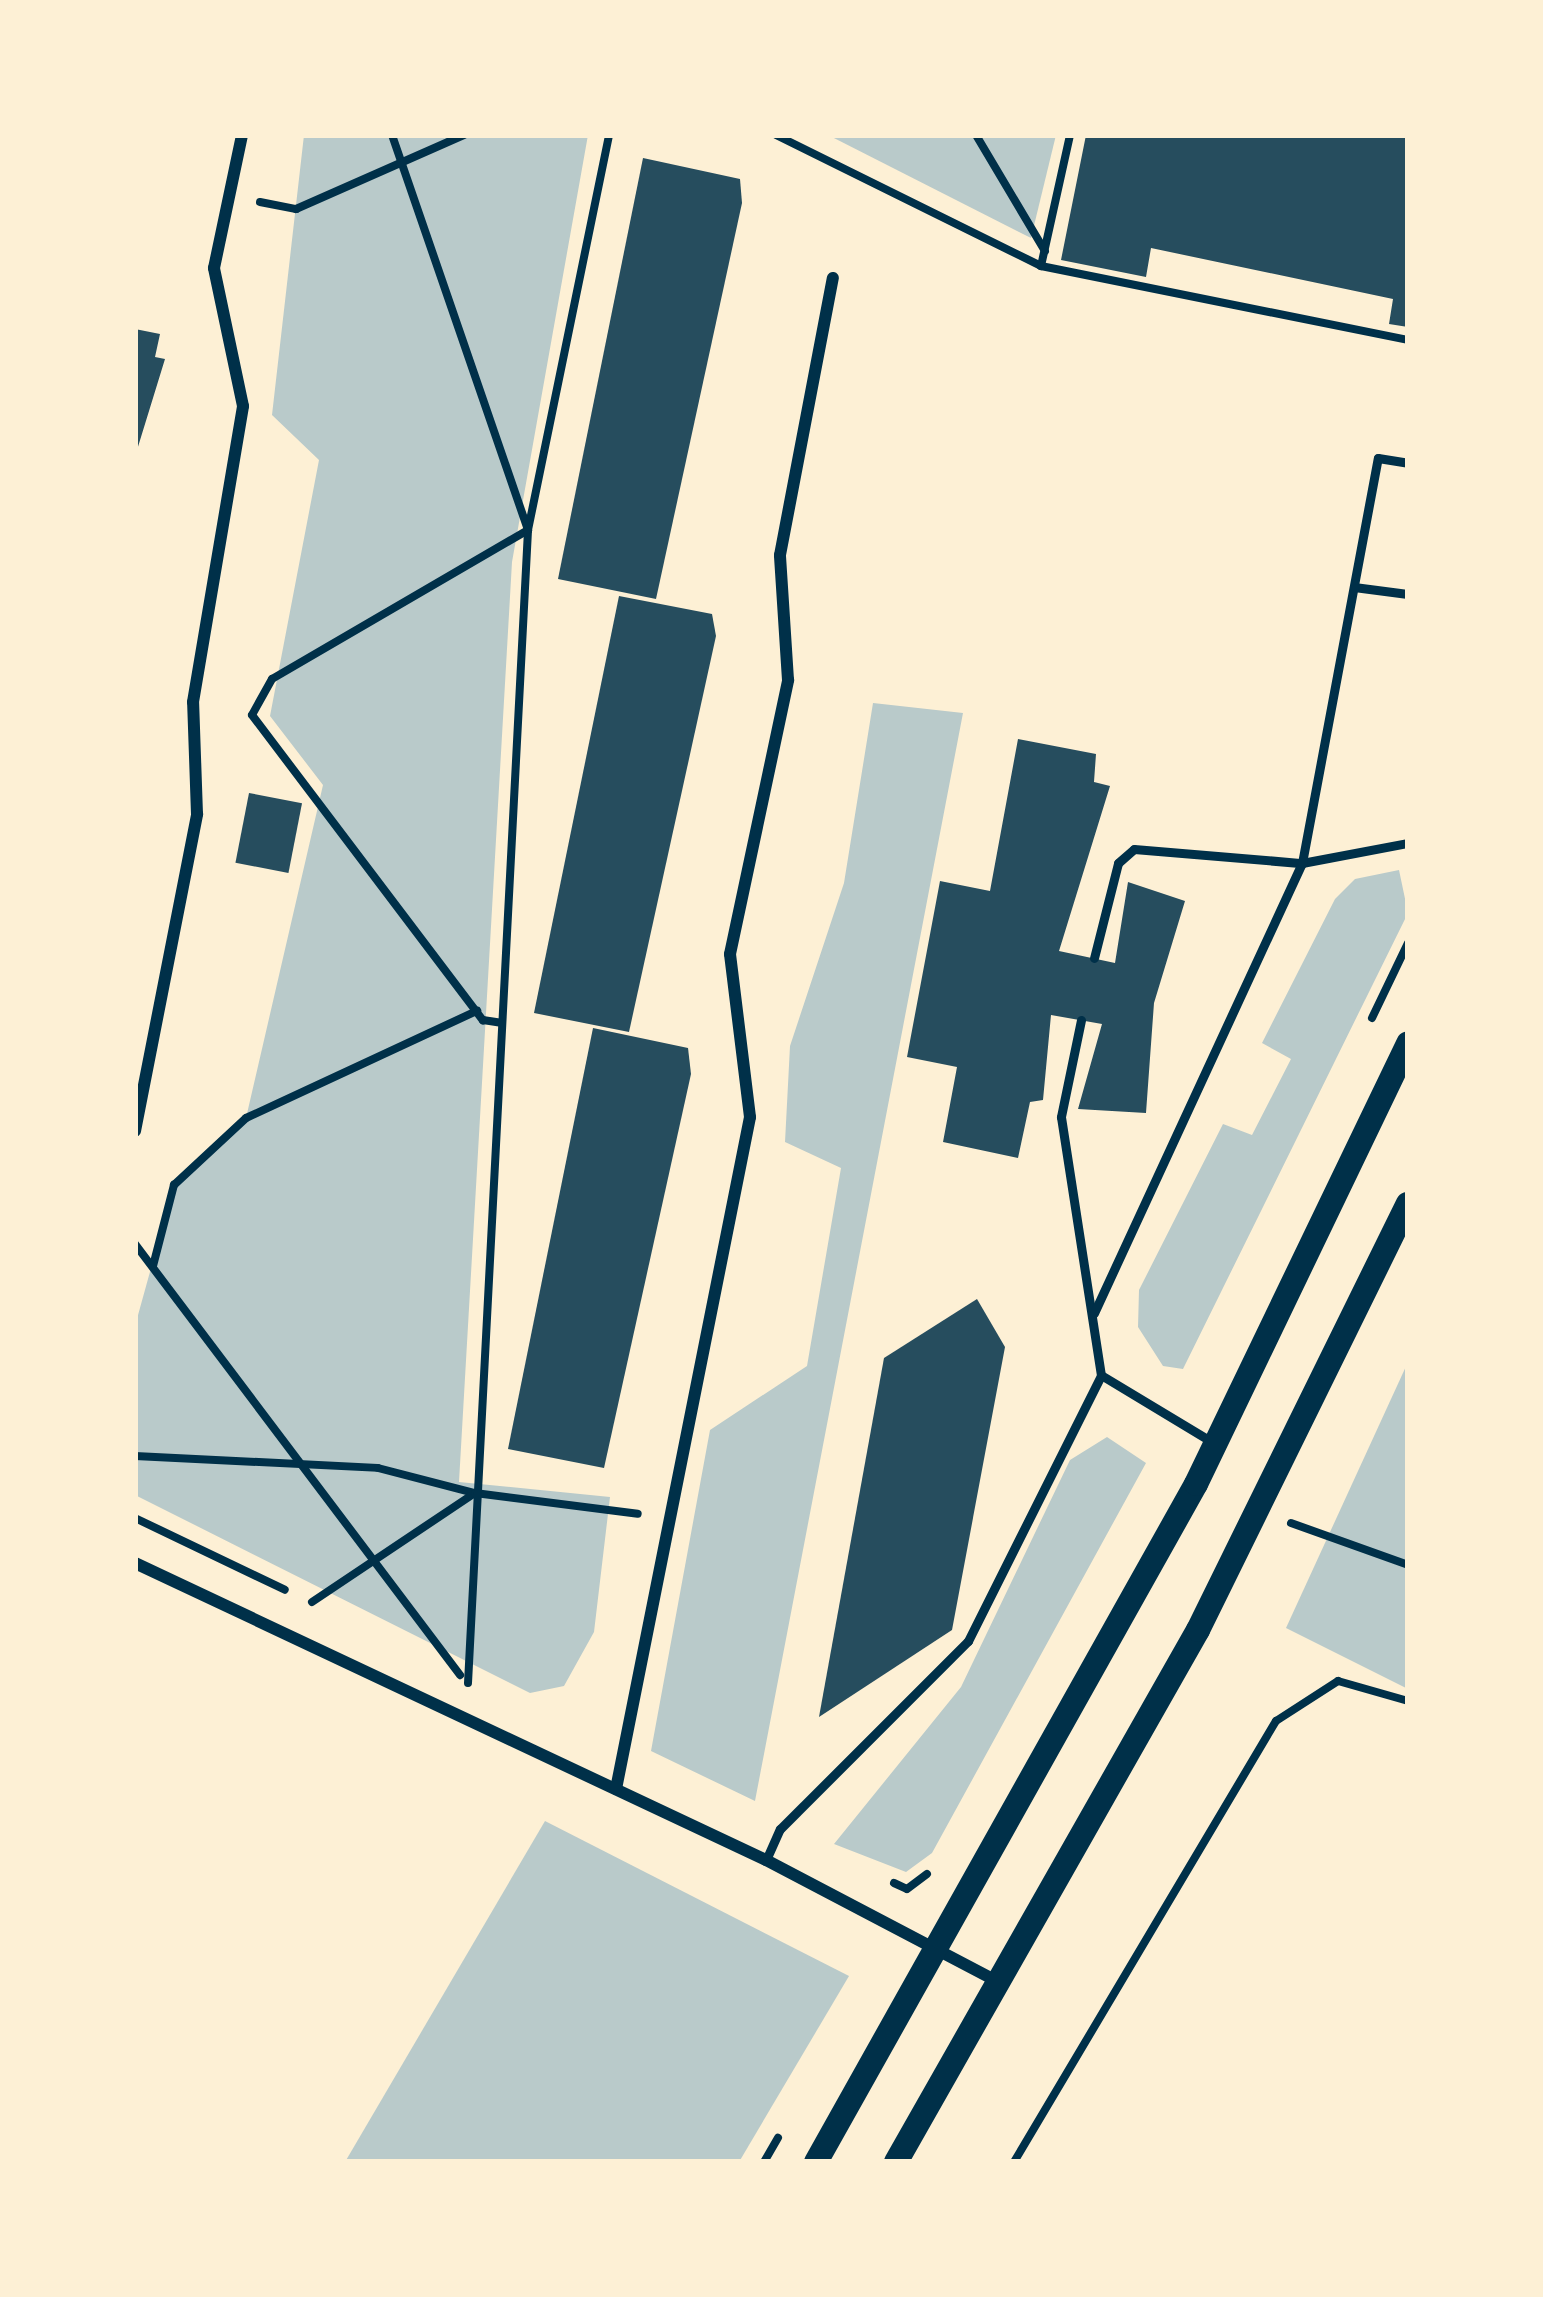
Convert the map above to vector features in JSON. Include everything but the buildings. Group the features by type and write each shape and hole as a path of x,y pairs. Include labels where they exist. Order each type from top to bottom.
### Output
{"main road":[{"path":"817,2162 940,1951 1217,1444 1408,1043"},
{"path":"896,2162 1260,1510 1408,1204"}],"street":[{"path":"135,1131 197,814 193,701 243,406 214,268 242,135"},
{"path":"616,1790 750,1117 730,954 788,680 780,556 833,278"},
{"path":"135,1563 766,1859 999,1982"}],"lane":[{"path":"1094,1313 1302,863 1378,458 1408,464"},
{"path":"1354,587 1408,594"},
{"path":"1094,958 1118,863 1134,849 1302,863 1408,844"},
{"path":"766,1859 780,1829 968,1640 1101,1375 1061,1117 1081,1020"},
{"path":"1101,1375 1217,1444"}],"path":[{"path":"392,135 528,530"},
{"path":"229,196 296,209 400,159 464,135"},
{"path":"466,1682 528,530 609,135"},
{"path":"776,135 1041,266 1408,340"},
{"path":"976,135 1045,251"},
{"path":"1041,266 1070,135"},
{"path":"501,1024 477,1011 252,715 272,679 528,530"},
{"path":"153,1268 174,1185 246,1118 477,1011"},
{"path":"135,1244 368,1560 466,1682"},
{"path":"135,1456 302,1470 378,1468 475,1493 669,1521"},
{"path":"311,1602 475,1493"},
{"path":"1260,1510 1408,1565"},
{"path":"135,1518 331,1612"},
{"path":"428,1662 488,1693"},
{"path":"1014,2162 1276,1721 1338,1681 1408,1701"},
{"path":"886,1879 907,1889 937,1867"}],"shaded area":[{"path":"304,135 588,135 512,562 459,1482 610,1497 594,1632 564,1686 530,1693 135,1495 135,1326 174,1185 246,1118 323,785 270,716 319,460 272,415"},
{"path":"828,135 1056,135 1031,238"},
{"path":"873,703 963,713 755,1801 651,1751 710,1430 807,1366 841,1168 785,1142 790,1046 844,883"},
{"path":"1399,870 1408,913 1183,1369 1163,1366 1138,1327 1139,1290 1223,1124 1252,1135 1291,1059 1262,1043 1335,899 1355,879"},
{"path":"1408,1362 1408,1689 1286,1628"},
{"path":"1107,1437 1146,1463 932,1853 906,1872 834,1844 961,1687 1070,1460"},
{"path":"545,1821 849,1976 739,2162 345,2162"}]}
